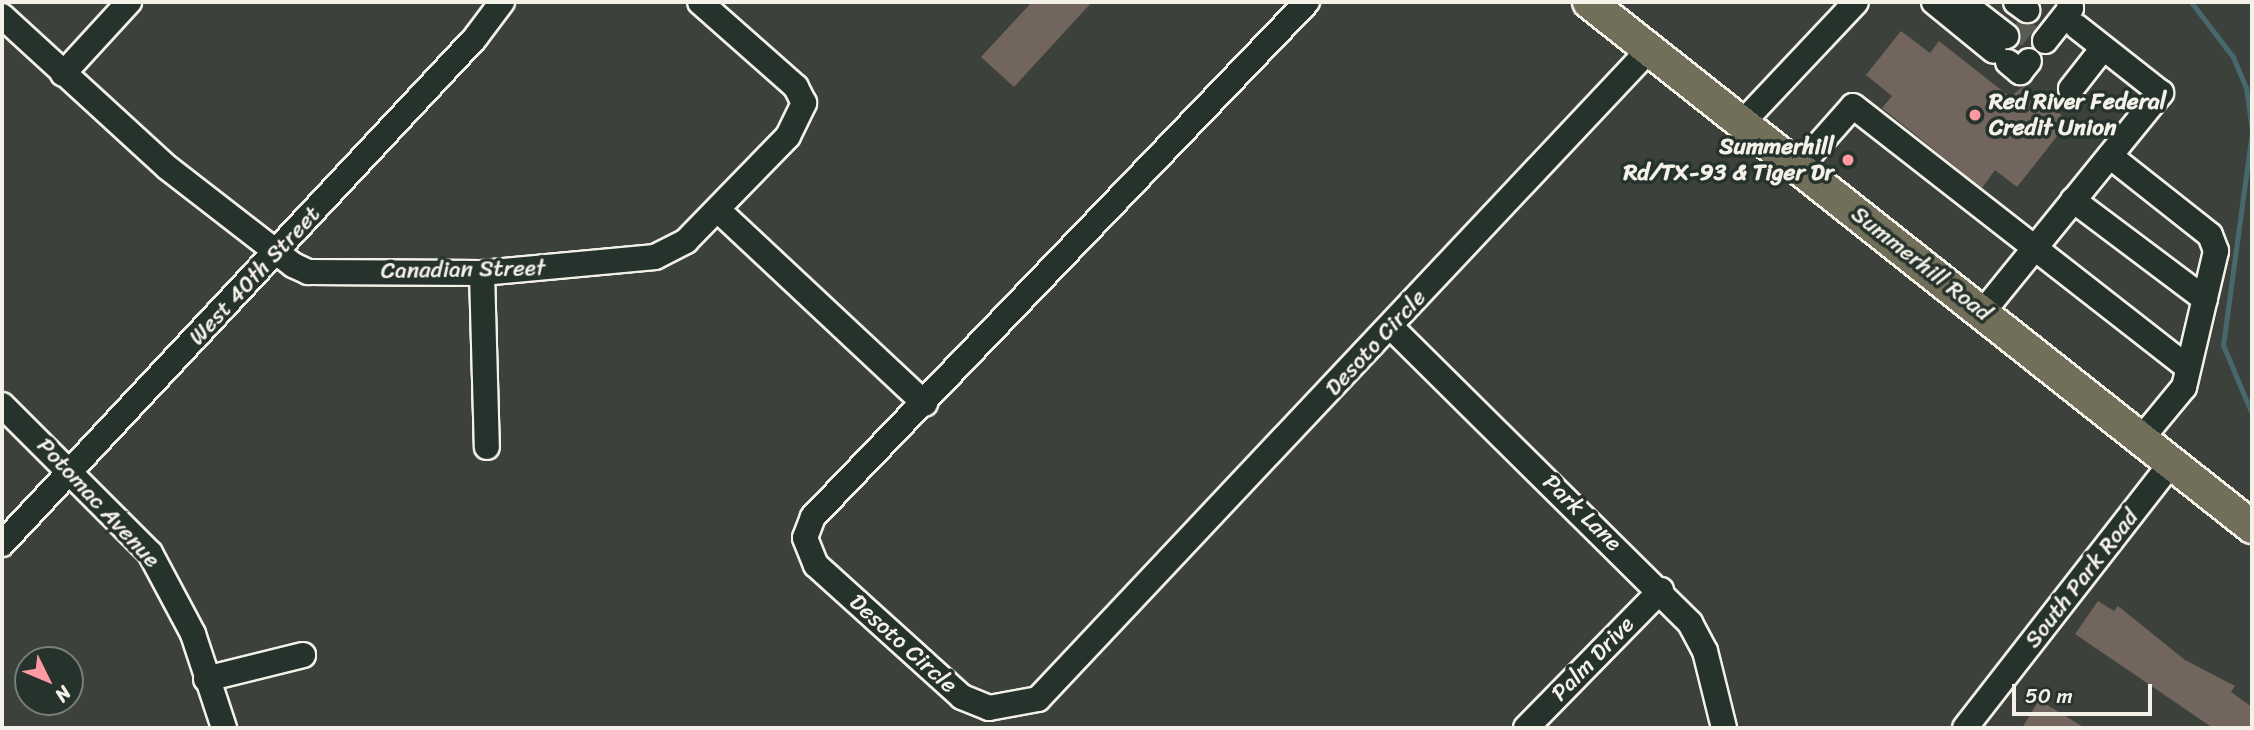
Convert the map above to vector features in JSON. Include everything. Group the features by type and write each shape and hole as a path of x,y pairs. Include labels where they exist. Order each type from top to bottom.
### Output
{"main road":[{"name":"Summerhill Road","path":"1589,2 2252,527"}],"street":[{"path":"63,74 129,2"},
{"name":"West 40th Street","path":"2,544 276,254 502,2"},
{"name":"Canadian Street","path":"2,16 63,74 276,254 308,272 482,273 655,257 686,241 719,211 788,136 804,103 781,70 700,2"},
{"name":"Desoto Circle","path":"1307,2 925,404 813,517 805,538 807,553 962,697 989,708 1016,708 1038,699 1649,50"},
{"path":"1742,123 1856,2"},
{"path":"1934,2 2025,37"},
{"path":"1962,2 2025,37"},
{"path":"1986,2 2025,37"},
{"path":"2025,37 2069,2"},
{"path":"1982,313 2161,93 2077,27"},
{"path":"2071,89 2103,48"},
{"path":"1799,167 1853,107 2188,368"},
{"path":"2110,156 2210,235 2216,251 2184,387 2142,438"},
{"path":"2073,200 2204,299"},
{"path":"719,211 925,404"},
{"path":"482,273 488,447"},
{"name":"Park Lane","path":"1391,327 1661,590 1705,651 1724,728"},
{"name":"Potomac Avenue","path":"2,405 71,471 165,576 224,728"},
{"name":"South Park Road","path":"1965,728 2172,462"},
{"name":"Palm Drive","path":"1526,728 1661,590"},
{"path":"206,680 303,654"}],"building":[{"path":"1032,2 1092,2 1014,87 981,57"},
{"name":"Red River Federal Credit Union","path":"1901,31 1930,53 1939,41 2010,97 2024,86 2069,121 2017,187 1995,170 1982,188 1882,108 1892,96 1866,75"},
{"path":"2098,601 2114,611 2118,606 2185,660 2235,686 2231,692 2252,707 2252,728 2213,728 2075,634"},
{"path":"2039,700 2085,728 2022,728"}],"waterway":[{"path":"2191,2 2233,57 2246,87 2252,131 2223,345 2252,414"}],"tunnel":[{"path":"2015,25 2029,36"}],"place":[{"name":"Red River Federal Credit Union","path":"1975,115"},
{"name":"Summerhill Rd/TX-93 & Tiger Dr","path":"1848,160"}]}
